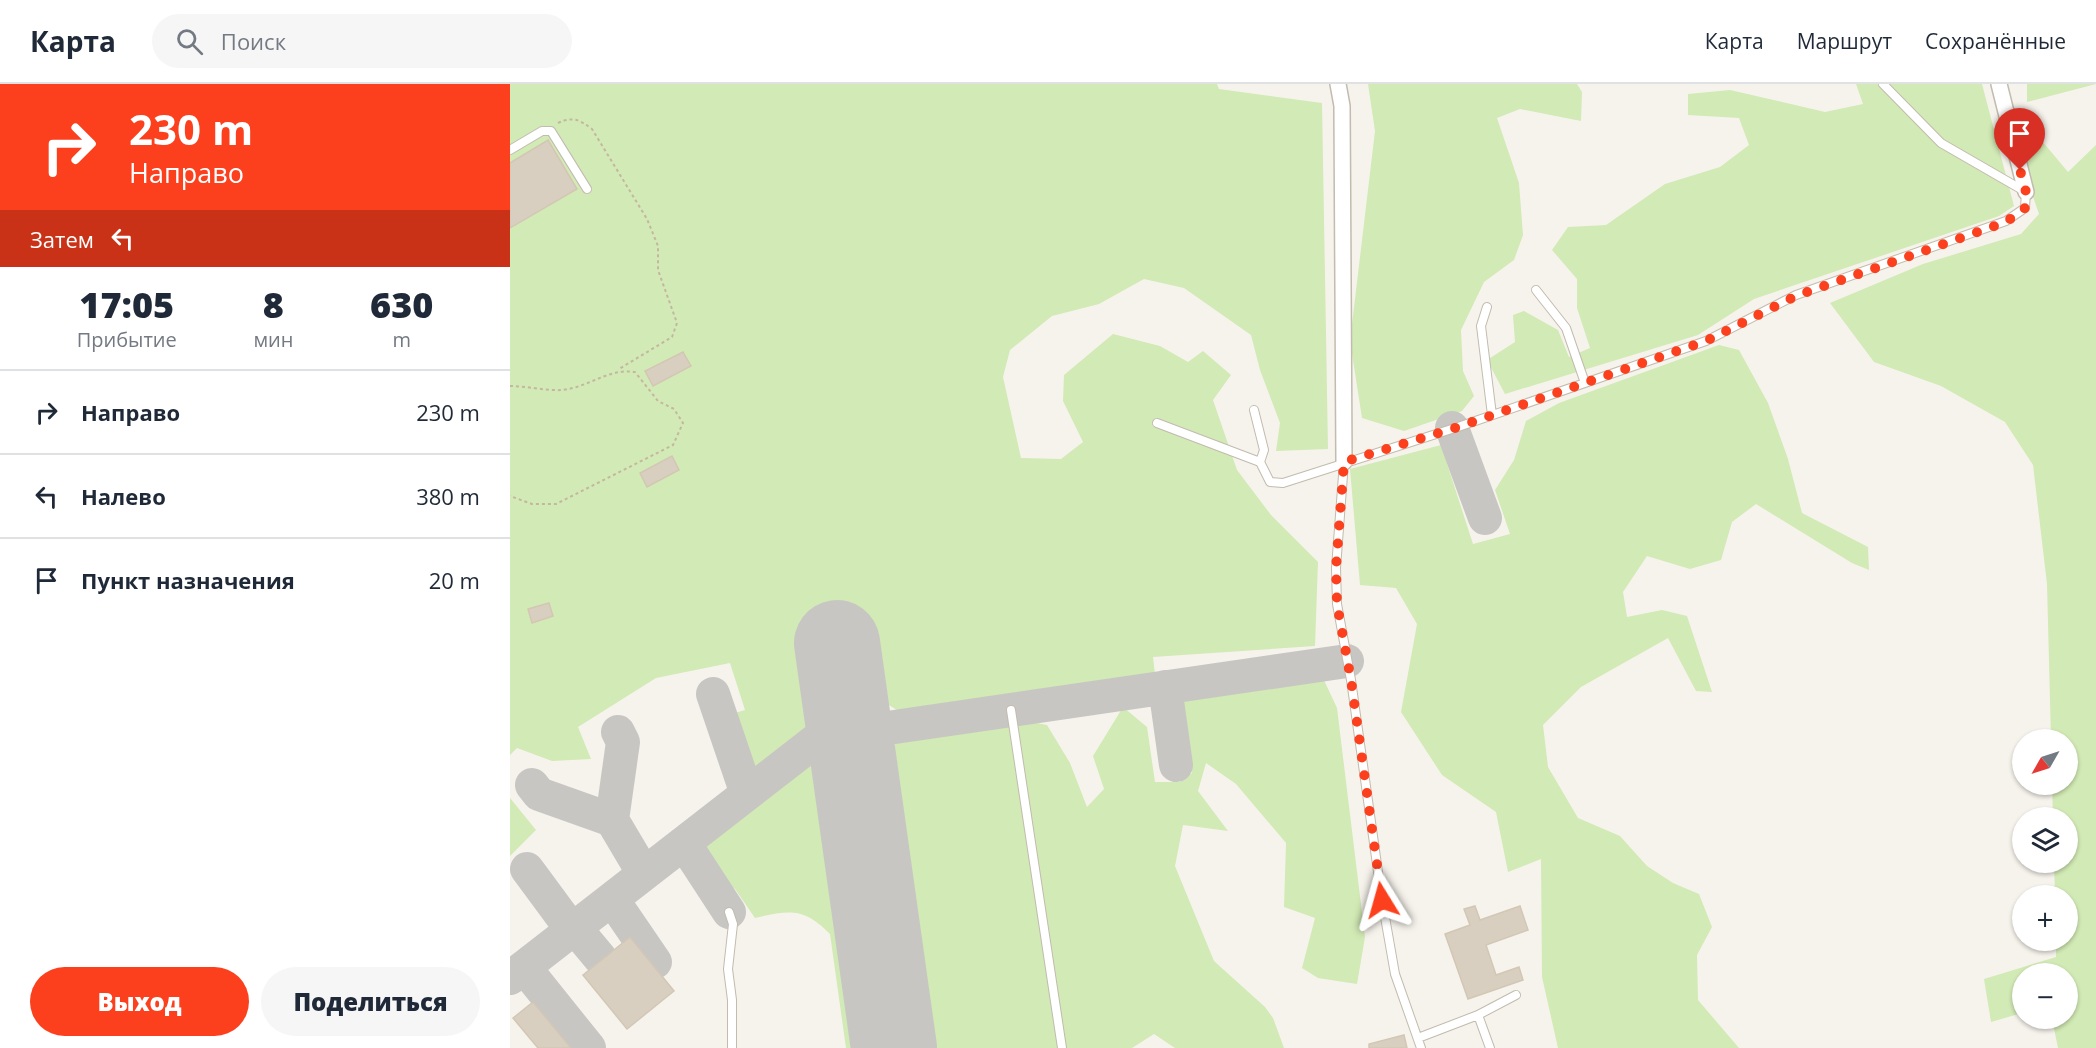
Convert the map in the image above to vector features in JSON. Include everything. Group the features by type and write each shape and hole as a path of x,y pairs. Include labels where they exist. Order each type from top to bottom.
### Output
{"street":[{"path":"1338,84 1342,106 1344,462"},
{"path":"1999,84 2026,192"}],"lane":[{"path":"1157,423 1260,462 1270,482 1283,483 1492,415 1706,341 1796,296 2006,222 2025,208 2026,192 1941,143 1883,84"},
{"path":"510,150 542,131 551,131 586,189"},
{"path":"1536,290 1566,328 1585,383"},
{"path":"1487,307 1481,326 1492,415"},
{"path":"1254,410 1264,450 1260,462"},
{"path":"1344,462 1336,568 1337,604 1351,680 1382,900 1395,974 1421,1048"},
{"path":"1011,710 1062,1048"},
{"path":"729,912 733,924 728,969 732,1000 732,1048"},
{"path":"1418,1038 1478,1015 1516,995"},
{"path":"1478,1015 1490,1048"}],"path":[{"path":"510,386 561,390 591,383 672,337 677,323 658,270 658,246 647,219 592,129 580,120 568,118 542,131"},
{"path":"510,496 532,504 556,504 673,445 683,423 674,409 658,400 635,372 619,369"}],"green space":[{"path":"510,84 1217,84 1219,89 1322,103 1328,449 1276,451 1280,423 1260,370 1251,335 1184,288 1144,279 1099,304 1052,316 1010,350 1003,377 1021,458 1061,459 1083,442 1063,401 1064,375 1113,334 1160,346 1188,362 1203,351 1231,375 1213,400 1237,470 1271,515 1318,562 1315,646 1153,657 1155,674 900,712 876,697 865,633 807,642 819,728 761,774 746,772 728,715 745,710 730,663 656,678 578,727 591,759 552,761 517,748 510,755"},
{"path":"1368,84 1577,84 1582,92 1581,121 1520,109 1497,118 1519,183 1523,235 1514,260 1484,282 1461,330 1463,371 1474,396 1462,411 1404,431 1362,418 1350,341 1375,131"},
{"path":"1856,84 1982,84 2014,206 1999,216 1754,299 1698,335 1505,394 1487,360 1515,342 1513,315 1524,311 1558,330 1569,357 1590,348 1577,308 1577,279 1552,250 1568,227 1606,225 1665,184 1720,167 1749,145 1739,118 1688,115 1688,94 1730,90 1825,112 1863,104"},
{"path":"2027,84 2096,84 2027,102"},
{"path":"2042,141 2068,172 2096,145 2096,1048 2058,1048 2054,1029 2078,1029 2078,963 2036,963 2056,957 2056,951 2078,951 2078,885 2055,885 2054,873 2078,873 2078,807 2053,807 2052,795 2078,795 2078,729 2051,729 2047,584 2033,465 2005,422 1941,386 1874,362 1830,303 1923,264 2021,234 2039,214 2020,159"},
{"path":"1719,345 1739,350 1768,403 1788,459 1802,513 1868,547 1869,570 1852,563 1756,504 1732,522 1721,560 1690,569 1647,556 1623,592 1627,617 1662,610 1687,616 1712,692 1696,691 1668,638 1581,687 1543,725 1548,767 1578,818 1620,836 1647,866 1673,883 1699,894 1712,927 1697,955 1698,1000 1739,1048 1558,1048 1542,977 1541,859 1508,872 1496,812 1442,775 1401,712 1417,624 1396,588 1360,585 1350,469 1441,445 1473,544 1510,534 1495,490 1514,460 1526,421 1559,403"},
{"path":"1289,673 1323,678 1337,708 1365,937 1357,984 1318,978 1302,968 1315,918 1284,907 1286,843 1236,784 1206,763 1198,791 1228,831 1183,825 1175,866 1214,961 1265,1007 1273,1018 1284,1048 1175,1048 1154,1034 1132,1048 924,1048 884,764 898,739 981,730 998,716 1047,725 1070,763 1087,807 1104,789 1093,756 1123,707 1147,727 1155,782 1180,782 1192,773 1189,751 1176,726 1178,702 1197,699 1203,690"},
{"path":"807,761 823,761 863,1048 846,1048 830,934 812,919 796,913 777,913 755,918 735,889 720,880 700,850 704,834 740,808 751,811 762,803 767,789"},
{"path":"510,798 536,830 510,856"},
{"path":"2012,970 2012,1016 1991,1022 1984,979"}],"building":[{"path":"548,140 577,189 510,228 510,163"},
{"path":"683,352 691,366 653,386 645,371"},
{"path":"672,456 679,470 647,487 640,473"},
{"path":"549,603 553,616 532,623 528,609"},
{"path":"1475,906 1480,920 1520,906 1528,930 1486,945 1496,975 1519,967 1523,980 1468,999 1445,934 1470,925 1464,909"},
{"path":"630,937 674,991 627,1029 583,975"},
{"path":"533,1002 571,1048 538,1048 513,1018"},
{"path":"1404,1035 1407,1048 1369,1048 1369,1044"}],"taxiway":[{"path":"1452,428 1485,518"},
{"path":"510,978 819,738 1347,661"},
{"path":"1165,687 1176,765"},
{"path":"713,694 747,794"},
{"path":"618,732 623,742 612,820 644,874"},
{"path":"532,785 539,794 612,820"},
{"path":"684,843 729,912"},
{"path":"527,869 572,930"},
{"path":"612,899 655,962"},
{"path":"575,928 600,958"},
{"path":"524,967 589,1048"}],"runway":[{"path":"837,643 894,1048"}],"route":[{"path":"1382,900 1351,680 1342,643 1337,604 1336,568 1344,462 1458,427 1706,341 1796,296 2006,222 2025,208 2026,192 2020,170"}]}
